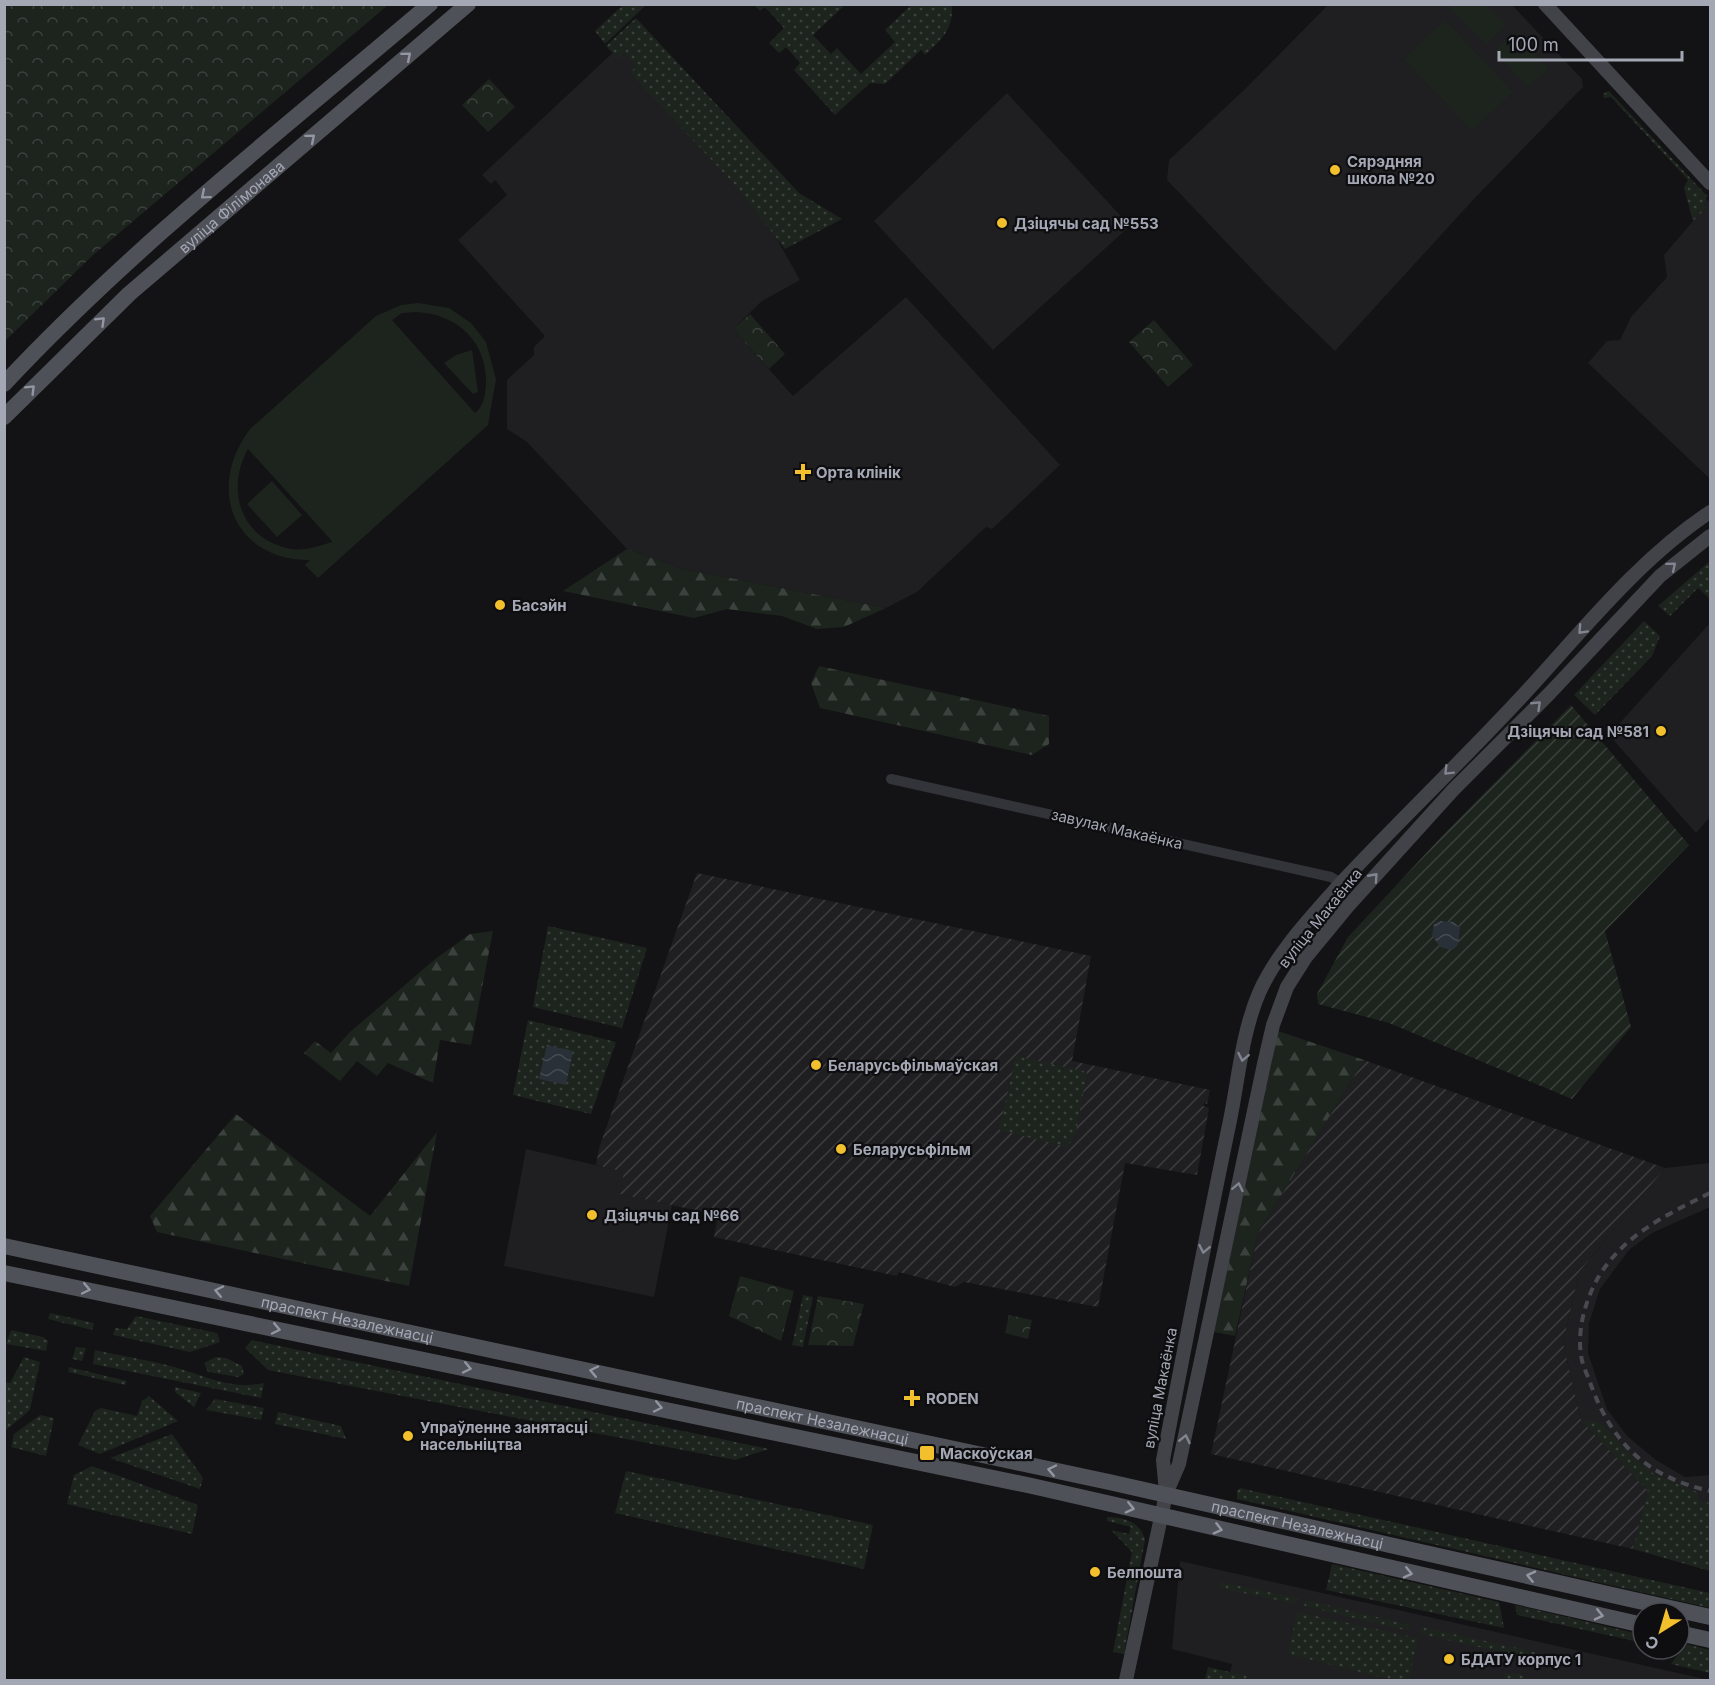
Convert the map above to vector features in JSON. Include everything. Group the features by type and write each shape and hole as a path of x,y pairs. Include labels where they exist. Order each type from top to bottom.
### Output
{"main road":[{"name":"вуліца Філімонава","path":"4,384 42,345 192,206 430,4"},
{"name":"вуліца Філімонава","path":"4,417 59,362 190,240 468,4"},
{"path":"42,345 59,362"},
{"name":"праспект Незалежнасці","path":"4,1246 1166,1494 1710,1617"},
{"name":"праспект Незалежнасці","path":"4,1273 755,1428 1161,1515 1631,1622"},
{"path":"1691,1636 1710,1640"}],"street":[{"path":"1545,4 1710,183"},
{"name":"вуліца Макаёнка","path":"1166,1494 1162,1460 1248,1031 1256,1001 1276,964 1341,884 1523,695 1622,587 1670,542 1710,512"},
{"name":"вуліца Макаёнка","path":"1166,1494 1182,1452 1264,1064 1278,1008 1296,971 1348,906 1491,750 1660,576 1710,536"},
{"path":"1622,587 1637,601"},
{"name":"завулак Макаёнка","path":"891,779 1331,877 1341,884"},
{"path":"1256,1001 1278,1008"},
{"path":"1126,1680 1166,1494"}],"shaded area":[{"name":"Сярэдняя школа №20","path":"1328,5 1512,5 1582,79 1583,87 1472,201 1335,351 1267,285 1167,180 1169,160 1244,90"},
{"path":"638,29 777,239 800,280 762,301 733,329 793,396 906,297 1060,465 992,529 986,527 917,592 886,608 683,569 627,549 527,442 507,429 507,380 534,355 534,347 545,336 458,240 507,195 495,180 491,184 482,175"},
{"name":"Дзіцячы сад №553","path":"1007,93 1130,226 993,350 874,221"},
{"path":"1688,180 1710,203 1710,479 1588,363 1607,341 1620,340 1631,317 1667,277 1664,255 1693,221 1684,188"},
{"name":"Дзіцячы сад №581","path":"1710,623 1710,817 1696,833 1609,735"},
{"path":"697,873 1091,956 1072,1061 1210,1090 1207,1104 1204,1103 1203,1106 1209,1108 1197,1175 1125,1163 1098,1307 964,1282 955,1287 899,1272 897,1276 714,1237 717,1221 704,1212 620,1194 624,1172 596,1165 599,1148"},
{"path":"1364,1060 1665,1168 1579,1272 1563,1343 1581,1420 1648,1491 1633,1549 1211,1454 1258,1233"},
{"name":"Дзіцячы сад №66","path":"526,1149 625,1172 620,1194 672,1205 654,1297 504,1266"},
{"path":"1710,1163 1710,1207 1652,1233 1629,1250 1600,1289 1589,1323 1588,1353 1607,1409 1627,1436 1656,1460 1685,1477 1710,1475 1710,1567 1633,1549 1648,1491 1581,1420 1563,1343 1579,1272 1665,1168"},
{"path":"1180,1561 1709,1680 1228,1680 1232,1664 1172,1649"}],"green space":[{"path":"5,4 388,5 92,256 5,341"},
{"path":"624,4 646,5 605,44 595,31"},
{"path":"754,5 845,5 813,35 831,54 837,48 861,74 895,42 885,30 911,5 952,5 952,14 946,33 925,55 921,50 885,84 870,83 835,115 794,70 800,63 786,47 779,53 769,43 784,28 765,7 760,11"},
{"path":"1453,5 1486,5 1506,25 1486,44 1450,8"},
{"path":"636,18 799,193 842,219 785,249 737,187 630,73 636,66 624,53 618,58 606,46"},
{"path":"1445,20 1513,92 1472,131 1404,59"},
{"path":"1514,32 1549,68 1528,87 1494,51"},
{"path":"489,79 515,107 488,132 462,105"},
{"path":"1609,91 1707,196 1704,205 1706,208 1693,221 1684,188 1688,180 1611,97 1604,98 1603,94"},
{"path":"418,303 449,308 471,323 486,342 496,379 488,425 318,578 305,565 310,560 283,557 262,548 245,534 234,516 229,496 230,474 237,451 250,429 376,316 401,305","holes":["402,313 431,314 456,324 475,343 485,369 486,384 482,404 475,413 392,320","248,449 332,541 332,542 307,549 291,549 274,544 249,524 238,496 241,465"]},
{"path":"750,314 785,354 769,369 733,329"},
{"path":"1154,320 1193,365 1168,387 1129,342"},
{"path":"472,350 478,392 473,394 444,363 456,355"},
{"path":"272,481 302,515 277,537 247,504"},
{"path":"627,549 683,569 886,608 844,627 817,629 782,616 727,609 694,618 563,591"},
{"path":"1710,561 1710,599 1698,588 1670,616 1658,606"},
{"path":"1644,621 1660,636 1652,656 1595,715 1574,695"},
{"path":"819,666 1049,716 1049,744 1032,755 820,708 811,683"},
{"path":"1571,705 1689,845 1605,931 1631,1027 1572,1099 1389,1023 1318,1004 1317,994 1348,937 1445,833"},
{"path":"548,926 647,948 622,1028 533,1007"},
{"path":"493,931 471,1045 440,1040 433,1083 388,1063 377,1076 357,1061 340,1081 304,1053 315,1041 331,1053 349,1033 434,960 470,934"},
{"path":"528,1020 616,1042 591,1114 513,1095"},
{"path":"1278,1031 1364,1060 1258,1233 1235,1336 1214,1332"},
{"path":"1016,1056 1087,1072 1076,1132 1068,1147 999,1130"},
{"path":"236,1114 370,1216 437,1132 409,1286 157,1232 150,1216"},
{"path":"740,1276 794,1291 781,1341 729,1316"},
{"path":"803,1295 813,1297 803,1347 792,1345"},
{"path":"818,1296 864,1304 853,1346 808,1345"},
{"path":"50,1313 94,1323 92,1330 48,1319"},
{"path":"1009,1315 1032,1320 1028,1339 1005,1333"},
{"path":"136,1316 217,1333 220,1342 190,1352 113,1335 115,1328 127,1329"},
{"path":"11,1330 43,1337 48,1341 46,1351 6,1344"},
{"path":"252,1340 769,1449 735,1460 268,1370 245,1348"},
{"path":"76,1347 86,1348 82,1361 72,1359"},
{"path":"95,1350 165,1364 225,1383 253,1385 264,1383 261,1398 93,1364"},
{"path":"24,1357 40,1362 30,1410 5,1431 5,1382 10,1383"},
{"path":"216,1357 226,1358 242,1366 244,1374 238,1377 208,1372 204,1363"},
{"path":"69,1367 127,1381 125,1385 68,1372"},
{"path":"175,1387 201,1393 194,1407 175,1392"},
{"path":"149,1396 178,1421 100,1454 78,1445 95,1411 101,1408 137,1416 142,1401"},
{"path":"215,1399 264,1408 261,1420 206,1410"},
{"path":"278,1412 341,1426 346,1439 275,1424"},
{"path":"40,1415 54,1418 46,1456 11,1447 14,1434"},
{"path":"1581,1420 1601,1423 1633,1457 1654,1474 1697,1492 1699,1501 1707,1504 1710,1500 1710,1571 1633,1549 1648,1491"},
{"path":"172,1434 203,1478 200,1489 110,1458"},
{"path":"92,1466 198,1505 192,1534 67,1504 74,1475"},
{"path":"626,1471 873,1525 864,1569 615,1513"},
{"path":"1240,1488 1710,1593 1710,1608 1691,1604 1691,1601 1680,1601 1237,1499 1237,1491"},
{"path":"1107,1517 1120,1518 1136,1525 1145,1540 1124,1654 1113,1652 1132,1552 1111,1530 1129,1534 1131,1527 1107,1521"},
{"path":"1332,1564 1499,1602 1504,1628 1326,1590"},
{"path":"1220,1582 1298,1598 1296,1604 1219,1588"},
{"path":"1306,1600 1410,1625 1409,1631 1304,1606"},
{"path":"1515,1605 1631,1632 1631,1640 1517,1615"},
{"path":"1297,1612 1418,1638 1409,1680 1392,1680 1288,1654"},
{"path":"1422,1627 1548,1655 1547,1662 1420,1634"},
{"path":"1691,1645 1710,1650 1710,1673 1671,1664 1673,1661 1691,1661"},
{"path":"1208,1667 1247,1676 1246,1680 1205,1680"},
{"path":"1505,1673 1521,1674 1528,1680 1503,1680"}],"water":[{"path":"1440,921 1454,922 1460,928 1458,945 1452,950 1440,947 1432,935 1434,924"},
{"path":"547,1045 573,1051 566,1085 539,1079"}],"railway":[{"path":"1710,1193 1648,1227 1621,1248 1594,1285 1580,1335 1584,1367 1600,1406 1622,1441 1651,1467 1668,1477 1710,1491"}],"place":[{"name":"Сярэдняя школа №20","path":"1335,170"},
{"name":"Дзіцячы сад №553","path":"1002,223"},
{"name":"Орта клінік","path":"803,472"},
{"name":"Басэйн","path":"500,605"},
{"name":"Дзіцячы сад №581","path":"1661,731"},
{"name":"Беларусьфільмаўская","path":"816,1065"},
{"name":"Беларусьфільм","path":"841,1149"},
{"name":"Дзіцячы сад №66","path":"592,1215"},
{"name":"RODEN","path":"912,1398"},
{"name":"Упраўленне занятасці насельніцтва","path":"408,1436"},
{"name":"Маскоўская","path":"927,1453"},
{"name":"Белпошта","path":"1095,1572"},
{"name":"БДАТУ корпус 1","path":"1449,1659"}]}
